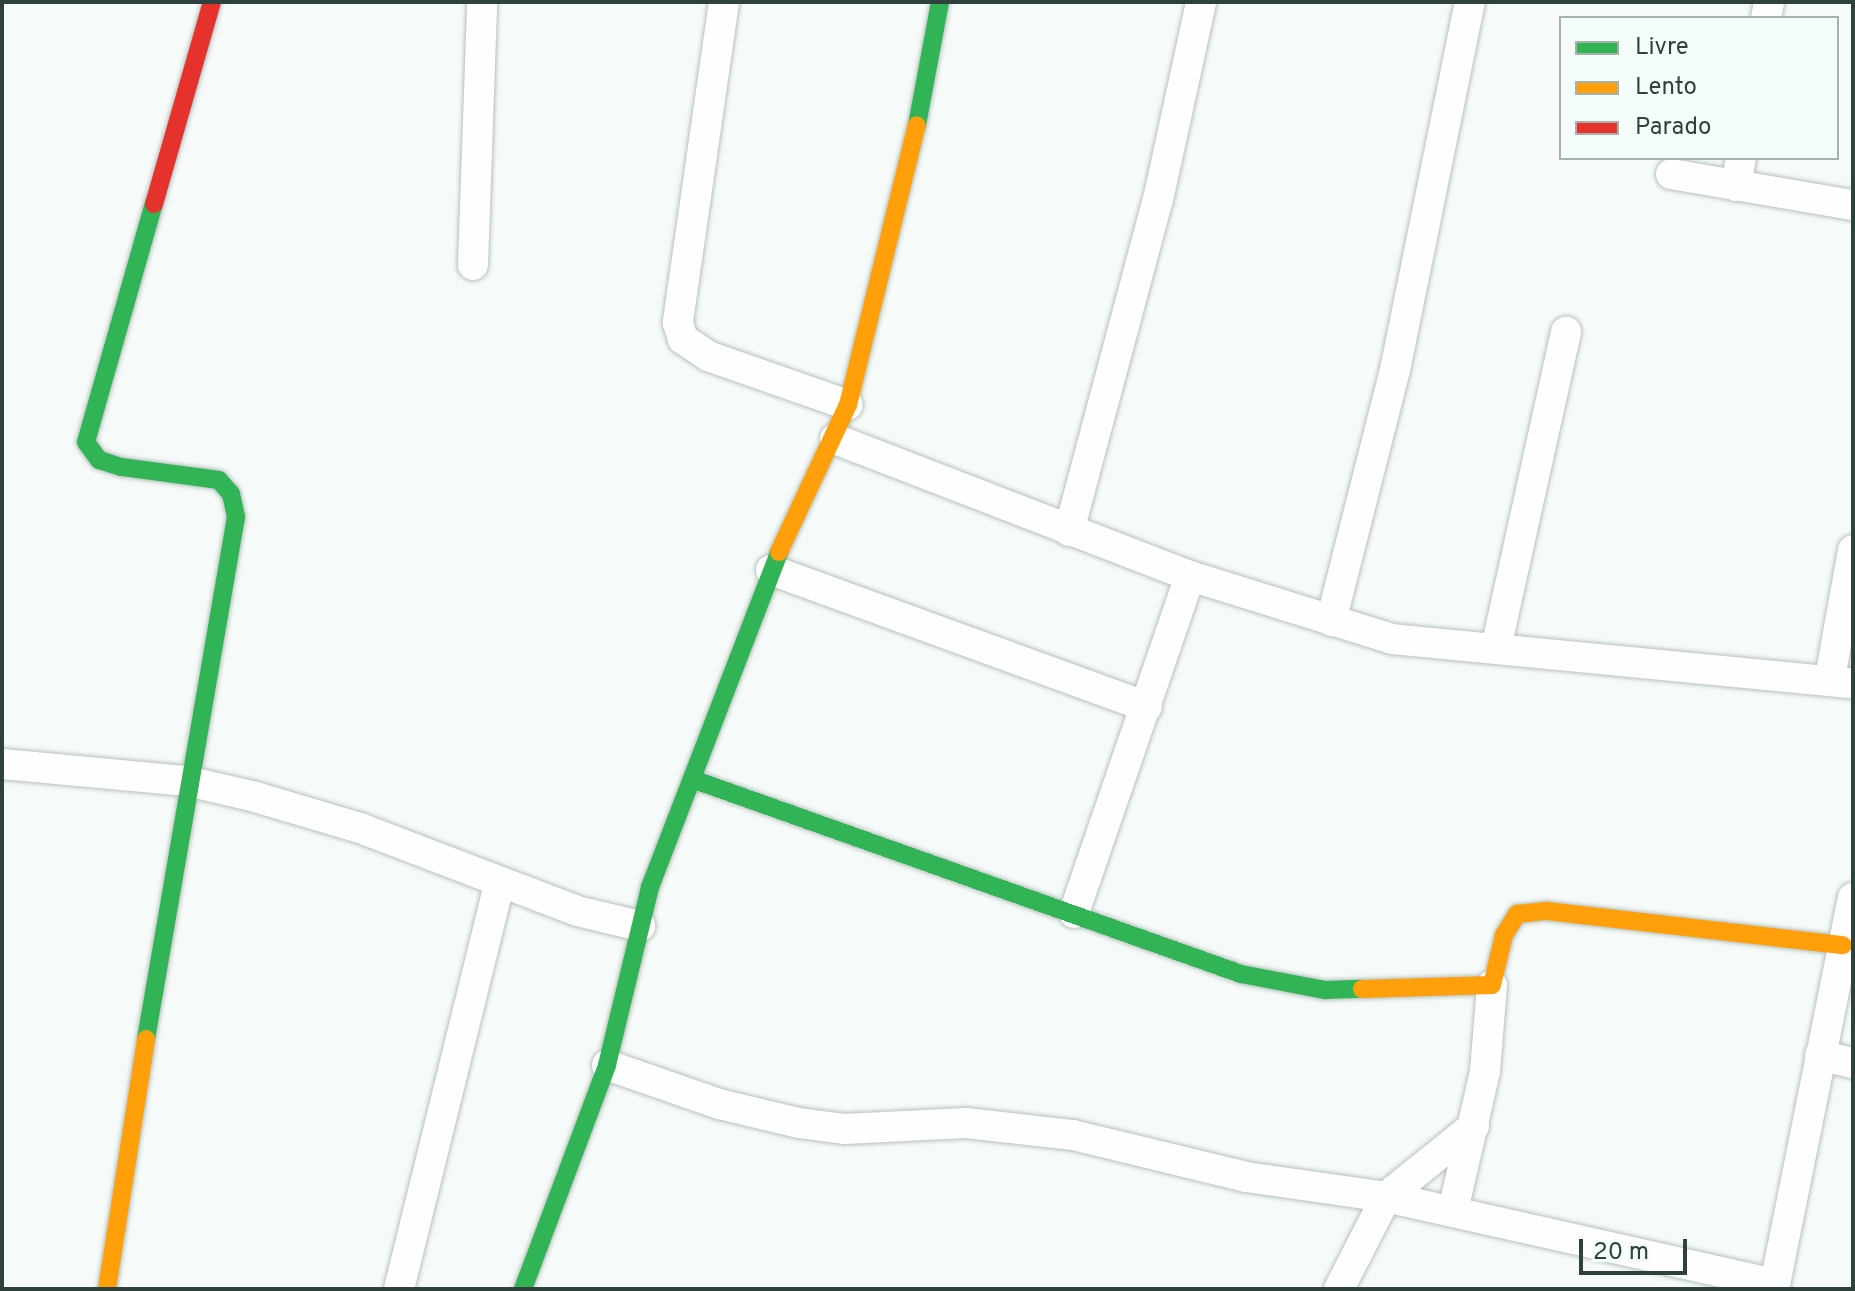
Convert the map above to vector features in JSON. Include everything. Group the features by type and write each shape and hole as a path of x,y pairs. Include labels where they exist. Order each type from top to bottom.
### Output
{"street":[{"path":"107,1289 187,781 212,680 236,517 231,494 219,480 99,460 86,442 212,2"},
{"path":"473,265 482,2"},
{"path":"724,2 678,323 683,339 708,356 848,405"},
{"path":"523,1289 607,1065 640,926 692,779 771,570 835,439 848,405 905,189 940,2"},
{"path":"1069,531 1113,384 1201,2"},
{"path":"1331,621 1395,370 1470,2"},
{"path":"1671,174 1738,172 1853,205"},
{"path":"1496,648 1566,332"},
{"path":"835,439 1190,576 1392,639 1842,680 1853,550"},
{"path":"771,570 1147,707"},
{"path":"1074,913 1190,576"},
{"path":"2,764 187,781 360,828 500,882 640,926"},
{"path":"692,779 1241,974 1325,990 1492,985"},
{"path":"399,1289 500,882"},
{"path":"607,1065 719,1104 799,1123 844,1129 966,1123 1073,1135 1246,1177 1386,1197 1453,1211 1774,1286 1853,898"},
{"path":"1453,1211 1485,1071 1492,985 1504,935 1517,914 1547,911 1843,945"},
{"path":"1820,1055 1853,1063"},
{"path":"1339,1289 1386,1197 1474,1126"}],"traffic: fast":[{"path":"917,125 940,2"},
{"path":"146,1039 236,517 231,494 219,480 121,467 99,460 86,442 154,204"},
{"path":"523,1289 607,1065 650,887 779,552"},
{"path":"692,779 1241,974 1325,990 1362,989"}],"traffic: slow":[{"path":"779,552 848,405 917,125"},
{"path":"1362,989 1492,985 1504,935 1517,914 1547,911 1843,945"},
{"path":"107,1289 146,1039"}],"traffic: jam":[{"path":"154,204 212,2"}]}
